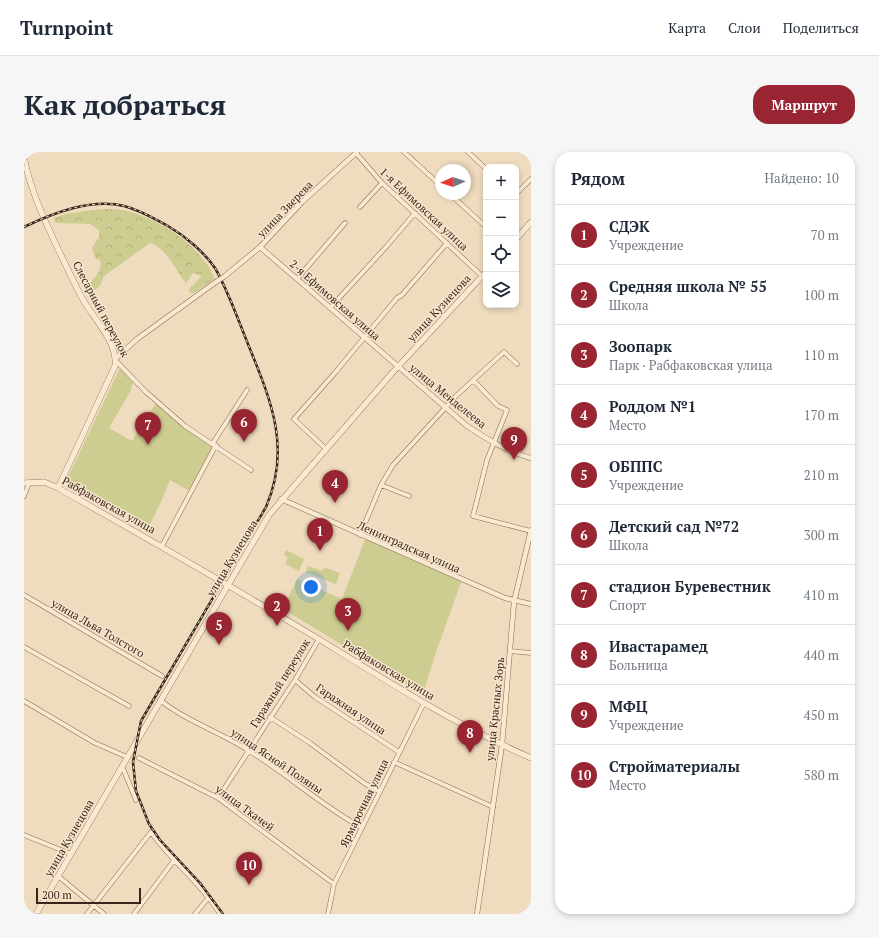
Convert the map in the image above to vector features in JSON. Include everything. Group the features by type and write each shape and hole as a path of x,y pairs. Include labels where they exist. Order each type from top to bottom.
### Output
{"main road":[{"name":"Слесарный переулок","path":"24,158 32,188 44,219 85,303 109,341 115,360"},
{"path":"519,236 531,222"},
{"name":"улица Кузнецова","path":"36,914 269,515 281,499 398,367 483,275"},
{"path":"58,488 89,424 114,366 115,360"},
{"name":"Рабфаковская улица","path":"26,483 44,482 58,488 228,584 424,703 502,745 531,758"}],"street":[{"path":"404,152 435,180"},
{"path":"468,152 483,166"},
{"name":"1-я Ефимовская улица","path":"356,153 382,183 447,243 483,273"},
{"name":"улица Зверева","path":"115,360 137,339 225,276 260,247 302,202 356,153"},
{"path":"519,191 531,179"},
{"path":"360,207 382,183"},
{"path":"457,200 483,224"},
{"path":"330,308 415,213"},
{"path":"297,279 345,223"},
{"path":"326,449 294,419 447,243"},
{"name":"2-я Ефимовская улица","path":"260,247 398,367"},
{"path":"360,535 381,485 393,465 445,407 504,352 517,364"},
{"name":"Слесарный переулок","path":"115,360 185,426 215,444 251,470"},
{"name":"улица Менделеева","path":"398,367 467,426 494,443 519,455 531,458"},
{"path":"474,381 498,406 507,410 487,460 473,516 531,533"},
{"path":"162,546 215,444 247,390"},
{"path":"24,496 26,483"},
{"path":"381,485 409,496"},
{"name":"Ленинградская улица","path":"281,499 514,602 531,604"},
{"name":"улица Красных Зорь","path":"477,914 502,745 514,602 531,533"},
{"name":"улица Льва Толстого","path":"24,595 162,676"},
{"name":"Гаражный переулок","path":"218,798 295,680 319,639"},
{"path":"24,648 129,706"},
{"path":"510,651 531,653"},
{"name":"Гаражная улица","path":"295,680 314,697 399,752"},
{"path":"24,700 95,743 127,757"},
{"name":"улица Ясной Поляны","path":"160,700 178,713 217,732 248,750 342,817 362,828"},
{"name":"Ярмарочная улица","path":"328,914 334,884 424,703"},
{"path":"270,717 323,751 364,783 380,792"},
{"name":"улица Ткачей","path":"139,758 218,798 334,884"},
{"path":"394,762 493,807"},
{"path":"122,766 136,800"},
{"path":"87,914 150,832 209,897 220,914"},
{"path":"24,835 71,854"},
{"path":"134,914 175,860"},
{"path":"58,876 104,914"},
{"path":"195,914 209,897"}],"green space":[{"path":"101,209 122,210 150,219 164,226 177,234 200,255 215,279 192,294 188,290 202,276 193,273 186,283 166,254 150,243 104,276 100,286 91,293 88,289 99,272 101,264 100,260 96,259 92,248 99,237 99,230 90,224 57,223 55,222 54,218 65,214"},
{"path":"120,368 133,383 130,392 109,428 132,441 156,403 214,448 190,491 170,480 149,526 66,481"},
{"path":"366,537 462,580 436,652 423,694 283,609 297,579 342,599"},
{"path":"286,550 304,559 299,571 285,564 288,558 284,555"},
{"path":"308,566 322,571 324,567 340,573 336,584 305,572"}],"railway":[{"path":"24,227 72,208 86,205 111,204 124,206 141,212 168,226 181,235 205,256 220,277 258,369 271,408 276,427 278,446 277,466 273,486 266,507 141,721 133,762 136,791 149,824 160,840 200,883 223,914"}],"place":[{"name":"Детский сад №72","path":"244,442"},
{"name":"стадион Буревестник","path":"148,445"},
{"name":"МФЦ","path":"514,460"},
{"name":"Роддом №1","path":"335,503"},
{"name":"СДЭК","path":"320,551"},
{"name":"Средняя школа № 55","path":"277,626"},
{"name":"Зоопарк","path":"348,631"},
{"name":"ОБППС","path":"219,645"},
{"name":"Ивастарамед","path":"470,753"},
{"name":"Стройматериалы","path":"249,885"}]}
